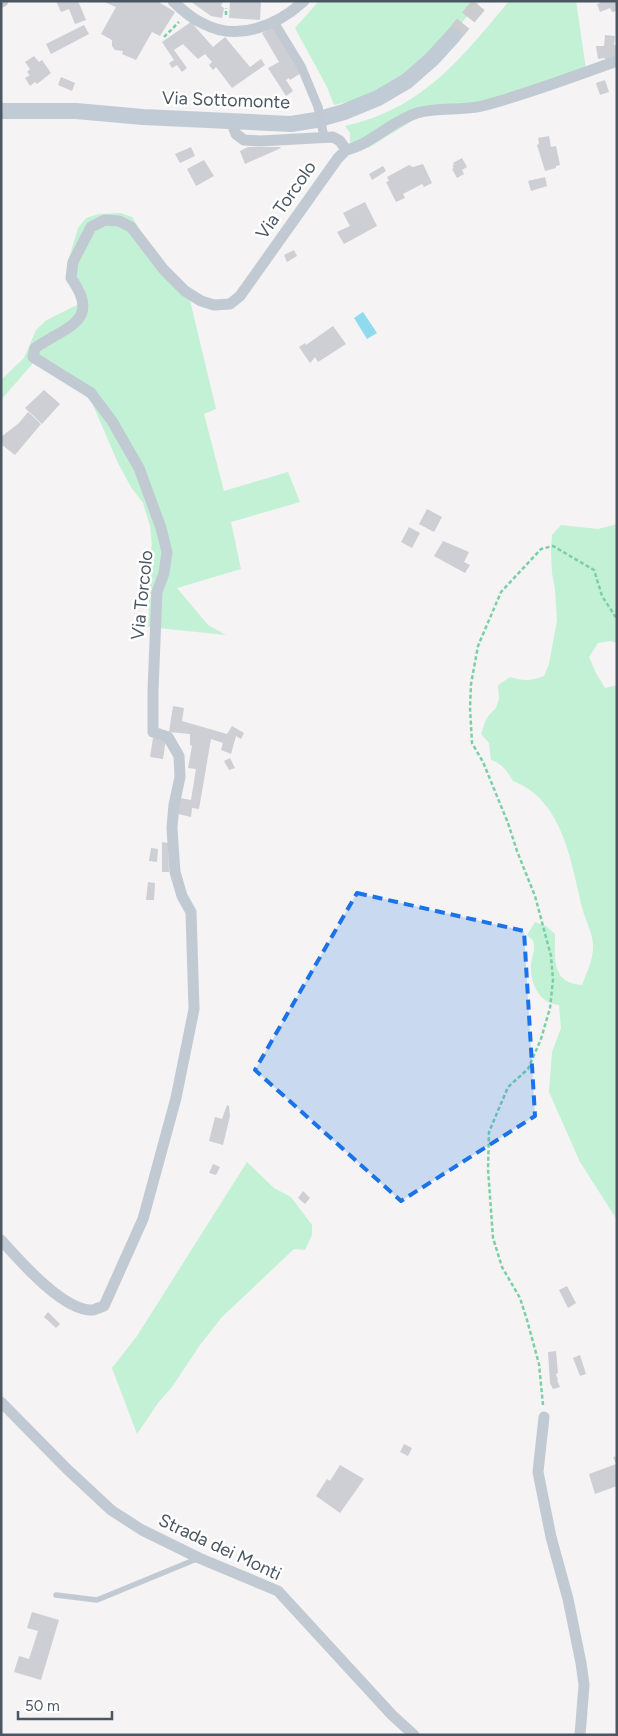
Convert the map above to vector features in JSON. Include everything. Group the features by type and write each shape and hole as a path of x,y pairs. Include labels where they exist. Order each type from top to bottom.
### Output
{"main road":[{"name":"Via Sottomonte","path":"1,111 76,111 143,117 291,124 316,120 344,112 378,98 407,81 453,36"}],"street":[{"path":"173,1 187,14 204,25 219,30 239,31 258,29 274,22 304,1"},
{"path":"274,22 301,66 318,107 324,137 340,141 346,150"},
{"name":"Via Torcolo","path":"1,1240 40,1281 58,1296 78,1307 92,1310 104,1306 143,1219 176,1098 194,1009 191,912 182,896 175,872 173,844 174,805 180,777 179,756 168,737 153,732 157,592 164,573 167,552 161,528 139,468 112,421 91,393 33,357 35,348 78,320 84,308 81,292 71,278 73,262 91,227 105,220 119,221 132,227 164,270 185,291 207,303 214,305 230,304 240,296 338,158 346,150 357,147 417,113 479,106 533,91 617,61"},
{"name":"Via Torcolo","path":"231,121 236,134 244,140 278,141 324,137"},
{"name":"Strada dei Monti","path":"1,1402 67,1469 111,1510 142,1530 199,1558 278,1591 392,1715 414,1735"},
{"path":"544,1417 538,1472 551,1537 568,1599 581,1663 584,1686 580,1735"}],"lane":[{"path":"56,1595 97,1600 199,1558"}],"path":[{"path":"226,8 226,15"},
{"path":"164,37 187,14"},
{"path":"544,1417 539,1364 534,1345 520,1298 502,1267 493,1238 488,1169 489,1132 508,1087 528,1069 541,1039 550,1008 553,980 551,956 536,896 483,762 472,743 471,684 478,646 501,592 541,549 553,546 594,570 602,596 617,619"}],"highlighted area":[{"path":"357,893 524,931 535,1116 401,1201 255,1070"}],"green space":[{"path":"319,1 480,1 454,32 414,70 362,99 334,105 327,87 295,28"},
{"path":"509,1 576,1 587,76 523,99 425,113 368,148 350,142 350,133 345,126 372,118 396,107 438,79 474,43"},
{"path":"121,213 132,217 147,242 189,296 216,409 204,414 224,491 288,472 300,502 231,522 241,569 177,588 208,625 226,635 148,627 150,584 144,578 152,545 150,526 143,503 131,487 118,463 90,398 34,362 1,400 1,380 24,358 36,330 45,321 77,305 79,297 68,279 67,265 78,228 86,218 99,214"},
{"path":"617,524 617,643 611,641 598,643 589,657 605,688 617,685 617,1220 580,1162 549,1092 552,1052 561,1028 559,1005 546,1001 537,991 532,979 531,964 534,944 527,935 535,922 546,926 555,934 555,961 560,975 565,980 582,985 590,965 593,949 592,939 583,912 569,852 554,817 543,802 530,790 513,781 502,766 491,760 489,743 481,734 489,715 496,708 499,699 498,685 510,677 527,680 544,676 549,664 557,621 552,573 552,535 561,525 598,529"},
{"path":"247,1162 274,1188 291,1197 312,1225 312,1235 305,1250 294,1249 222,1317 137,1434 112,1368 137,1336"}],"water":[{"path":"363,312 377,333 367,339 354,318"}],"building":[{"path":"56,1 78,1 86,20 75,24 69,9 61,12"},
{"path":"102,1 157,1 175,12 160,36 152,32 136,60 122,54 123,51 115,50 112,46 112,40 101,34 116,7"},
{"path":"190,1 223,1 221,6 224,8 222,18 211,16"},
{"path":"230,1 261,1 260,20 229,18"},
{"path":"599,1 617,1 617,11 612,12 610,8 600,12 597,4 600,3"},
{"path":"191,22 213,47 225,37 250,67 261,59 265,65 232,88 216,67 213,70 209,65 212,62 205,54 198,59 183,44 174,50 187,68 182,72 177,65 172,68 169,63 174,60 162,42"},
{"path":"84,25 89,34 51,54 46,44"},
{"path":"274,26 301,73 290,80 289,78 286,80 293,91 286,96 268,68 279,62 262,33"},
{"path":"605,35 615,36 614,45 617,45 617,58 605,62 605,58 598,59 596,46 604,46"},
{"path":"34,56 39,62 42,60 51,73 37,84 35,82 30,86 25,78 30,75 27,72 30,69 25,62"},
{"path":"61,77 75,83 72,91 58,85"},
{"path":"605,80 609,92 600,95 596,83"},
{"path":"549,136 551,147 556,146 560,165 545,171 537,145 539,144 538,138"},
{"path":"191,147 195,156 180,163 175,154"},
{"path":"248,147 281,148 245,164 240,151"},
{"path":"462,158 467,167 462,170 464,174 457,178 452,166 454,165 453,163"},
{"path":"204,160 214,176 196,186 187,169"},
{"path":"423,164 432,183 424,187 422,184 403,194 405,198 396,202 386,182 389,181 387,177 409,165 413,167"},
{"path":"383,166 386,171 372,180 369,174"},
{"path":"545,177 547,186 531,191 528,181"},
{"path":"365,202 377,226 344,244 337,232 350,226 343,213"},
{"path":"294,250 297,256 287,262 284,255"},
{"path":"333,326 346,344 318,362 315,357 310,363 299,347 305,343 306,345"},
{"path":"44,390 60,404 42,424 25,408"},
{"path":"28,412 41,424 15,455 1,444 1,437 19,423"},
{"path":"427,509 442,517 434,532 419,524"},
{"path":"409,527 420,533 412,548 401,542"},
{"path":"443,541 469,552 464,562 470,565 465,573 434,556"},
{"path":"173,706 184,708 182,721 227,734 232,726 244,733 241,739 236,736 231,754 221,750 223,743 211,739 199,809 192,808 191,817 178,814 180,798 191,800 196,769 188,768 192,746 190,745 190,734 169,732"},
{"path":"153,738 166,739 163,759 150,757"},
{"path":"230,758 235,768 229,770 224,761"},
{"path":"162,842 168,843 169,872 162,872"},
{"path":"151,848 158,849 157,862 149,861"},
{"path":"148,882 155,883 154,900 146,900"},
{"path":"227,1105 229,1106 230,1116 223,1145 209,1141 215,1117 222,1119"},
{"path":"213,1164 220,1167 216,1175 209,1173"},
{"path":"303,1191 310,1198 305,1204 298,1198"},
{"path":"567,1286 576,1303 568,1308 559,1290"},
{"path":"48,1312 60,1324 56,1328 44,1317"},
{"path":"556,1351 558,1373 556,1374 560,1387 553,1389 550,1383 548,1352"},
{"path":"580,1355 586,1374 580,1376 573,1358"},
{"path":"404,1444 412,1448 408,1456 400,1452"},
{"path":"617,1456 617,1486 595,1494 589,1474 616,1464 613,1457"},
{"path":"340,1465 364,1479 340,1513 316,1496 327,1479 330,1481"},
{"path":"32,1612 59,1620 41,1680 14,1672 19,1656 29,1659 38,1631 27,1628"}],"tunnel":[{"path":"453,36 482,1"}]}
